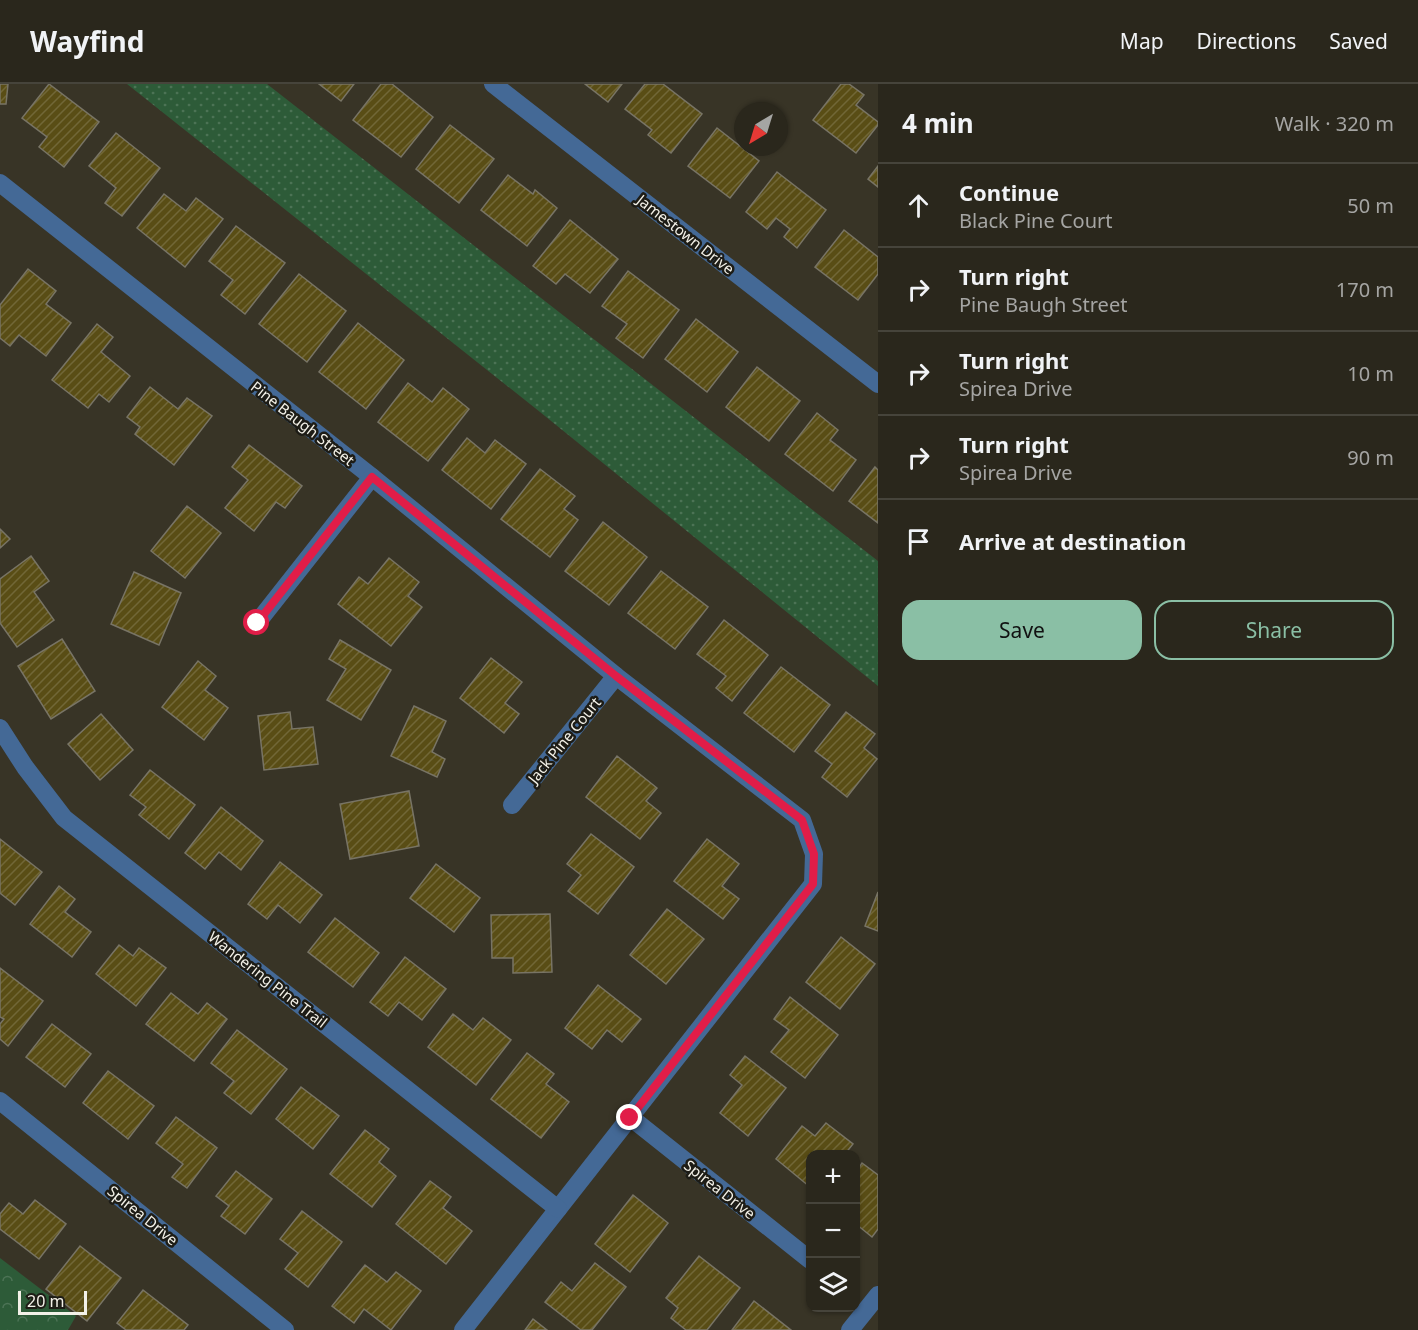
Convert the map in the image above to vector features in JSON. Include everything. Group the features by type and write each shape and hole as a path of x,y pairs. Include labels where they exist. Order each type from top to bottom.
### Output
{"street":[{"name":"Jamestown Drive","path":"493,84 878,384"},
{"name":"Pine Baugh Street","path":"0,183 372,477 616,676 802,820 814,854 813,884 630,1118"},
{"path":"257,623 372,477"},
{"name":"Jack Pine Court","path":"512,805 616,676"},
{"name":"Wandering Pine Trail","path":"0,728 25,767 64,818 558,1209"},
{"name":"Spirea Drive","path":"0,1101 285,1330"},
{"path":"463,1330 630,1118"},
{"name":"Spirea Drive","path":"630,1118 807,1258"},
{"path":"850,1330 867,1299"}],"green space":[{"path":"127,84 267,84 878,561 878,686 540,412"},
{"path":"0,1258 76,1316 68,1330 0,1330"}],"building":[{"path":"0,84 8,84 6,104 0,104"},
{"path":"49,84 99,122 64,167 39,147 47,137 22,118"},
{"path":"319,84 354,84 341,101"},
{"path":"381,84 392,84 433,117 401,157 353,120"},
{"path":"585,84 622,84 608,102"},
{"path":"645,84 663,84 702,114 671,153 648,135 652,130 625,109"},
{"path":"841,84 849,84 864,95 856,105 878,122 856,153 813,120"},
{"path":"450,125 494,159 459,203 416,169"},
{"path":"717,128 734,141 734,156 753,156 759,161 730,198 688,166"},
{"path":"116,133 160,168 122,216 105,203 116,188 89,166"},
{"path":"878,166 878,187 868,179"},
{"path":"777,172 826,210 797,248 784,237 790,229 776,218 767,229 746,212"},
{"path":"508,175 533,194 535,190 557,208 527,246 481,210"},
{"path":"164,194 186,211 196,198 223,219 185,267 137,228"},
{"path":"570,220 618,259 590,293 565,274 556,284 533,266"},
{"path":"236,226 285,263 245,314 221,295 233,280 209,261"},
{"path":"844,230 878,257 878,274 858,300 815,267"},
{"path":"28,269 56,291 46,304 71,323 46,356 19,335 10,346 0,338 0,305"},
{"path":"628,271 679,310 643,358 616,338 627,324 602,306"},
{"path":"299,274 346,311 307,362 259,324"},
{"path":"696,319 738,352 707,392 665,359"},
{"path":"358,323 404,360 366,409 319,372"},
{"path":"97,324 113,337 101,352 130,376 109,402 99,394 88,408 52,380"},
{"path":"757,367 800,401 769,441 726,407"},
{"path":"408,383 432,402 443,388 469,409 428,461 378,422"},
{"path":"150,387 178,409 187,398 212,416 174,465 135,434 140,427 127,417"},
{"path":"817,413 838,430 830,440 856,460 833,491 785,454"},
{"path":"467,438 485,453 495,440 526,464 491,509 442,470"},
{"path":"249,445 302,486 285,508 276,502 254,531 225,508 248,480 232,467"},
{"path":"875,467 878,470 878,523 849,501"},
{"path":"540,469 575,496 564,509 578,520 550,557 501,519"},
{"path":"187,506 221,533 185,578 151,551"},
{"path":"603,522 647,557 609,605 565,571"},
{"path":"0,529 10,539 0,548"},
{"path":"31,556 49,581 34,592 54,620 17,647 0,623 0,579"},
{"path":"389,558 419,582 408,596 422,607 391,646 338,604 359,577 368,584"},
{"path":"661,571 708,607 675,649 628,613"},
{"path":"134,572 181,593 159,645 111,624"},
{"path":"724,620 768,655 732,701 716,688 726,676 697,654"},
{"path":"62,639 95,691 51,719 18,666"},
{"path":"340,640 391,670 361,720 327,700 346,669 329,659"},
{"path":"491,658 522,682 505,703 519,714 504,733 460,698"},
{"path":"198,661 216,676 205,690 228,708 204,740 162,707"},
{"path":"781,667 830,705 794,752 744,713"},
{"path":"414,706 446,721 432,752 445,759 437,777 391,756"},
{"path":"290,712 292,729 313,727 318,764 264,770 258,716"},
{"path":"846,712 875,734 864,748 877,759 847,797 822,777 832,764 815,751"},
{"path":"101,714 133,750 100,780 68,744"},
{"path":"617,756 657,788 646,801 661,813 640,839 586,797"},
{"path":"150,770 195,805 169,839 139,815 146,807 130,795"},
{"path":"409,791 419,846 350,859 340,804"},
{"path":"221,807 263,841 241,870 219,852 205,869 185,853"},
{"path":"591,834 634,867 598,914 568,891 581,875 567,864"},
{"path":"0,839 42,872 15,905 0,893"},
{"path":"707,839 739,864 722,886 739,899 723,919 674,881"},
{"path":"280,862 322,895 300,923 278,905 267,919 248,904"},
{"path":"436,864 480,898 454,932 410,898"},
{"path":"59,886 75,899 65,912 91,932 72,957 30,924"},
{"path":"878,892 878,931 865,926"},
{"path":"667,909 704,939 666,984 630,955"},
{"path":"550,914 552,972 513,973 513,958 492,958 491,915"},
{"path":"335,918 379,953 353,987 308,952"},
{"path":"841,937 875,964 840,1009 806,982"},
{"path":"119,945 133,956 139,948 166,968 136,1006 96,974"},
{"path":"405,957 446,989 422,1020 399,1002 388,1016 370,1002"},
{"path":"0,968 43,1001 8,1046 0,1039 0,1024 4,1019 0,1017"},
{"path":"598,985 641,1019 622,1042 607,1030 592,1049 565,1028"},
{"path":"171,993 198,1014 207,1003 227,1019 194,1061 146,1024"},
{"path":"790,997 838,1035 805,1078 771,1052 789,1030 774,1019"},
{"path":"453,1014 473,1030 483,1018 511,1040 476,1085 428,1047"},
{"path":"52,1024 91,1054 65,1087 26,1057"},
{"path":"237,1030 287,1069 251,1114 224,1093 234,1081 211,1063"},
{"path":"527,1053 554,1074 546,1084 569,1102 541,1138 491,1099"},
{"path":"745,1056 786,1088 748,1136 720,1113 742,1085 730,1075"},
{"path":"108,1071 154,1106 128,1139 83,1103"},
{"path":"301,1087 339,1116 313,1149 276,1119"},
{"path":"176,1117 217,1148 187,1188 172,1177 183,1164 156,1143"},
{"path":"826,1123 853,1144 848,1150 806,1150 806,1184 776,1159 802,1126 815,1136"},
{"path":"365,1130 389,1149 379,1162 396,1176 372,1207 330,1174"},
{"path":"862,1163 878,1175 878,1229 872,1237 860,1227 860,1166"},
{"path":"236,1171 272,1199 245,1234 221,1216 229,1206 216,1196"},
{"path":"430,1181 451,1197 443,1208 472,1231 446,1264 396,1224"},
{"path":"633,1195 668,1223 630,1272 595,1244"},
{"path":"35,1200 66,1224 39,1259 0,1229 0,1214 9,1203 23,1214"},
{"path":"302,1211 342,1242 308,1287 285,1269 298,1253 280,1239"},
{"path":"80,1246 121,1278 87,1321 46,1289"},
{"path":"699,1256 740,1288 707,1330 686,1330 671,1318 678,1308 666,1298"},
{"path":"595,1263 626,1287 592,1330 581,1330 545,1302 561,1282 572,1291"},
{"path":"365,1265 387,1282 396,1272 421,1291 391,1330 364,1309 354,1323 332,1306"},
{"path":"143,1290 188,1325 184,1330 126,1330 117,1323"},
{"path":"754,1301 791,1330 732,1330"},
{"path":"533,1319 547,1330 525,1330"}],"route":[{"path":"257,623 372,477 616,676 802,820 814,854 813,884 630,1118"}]}
